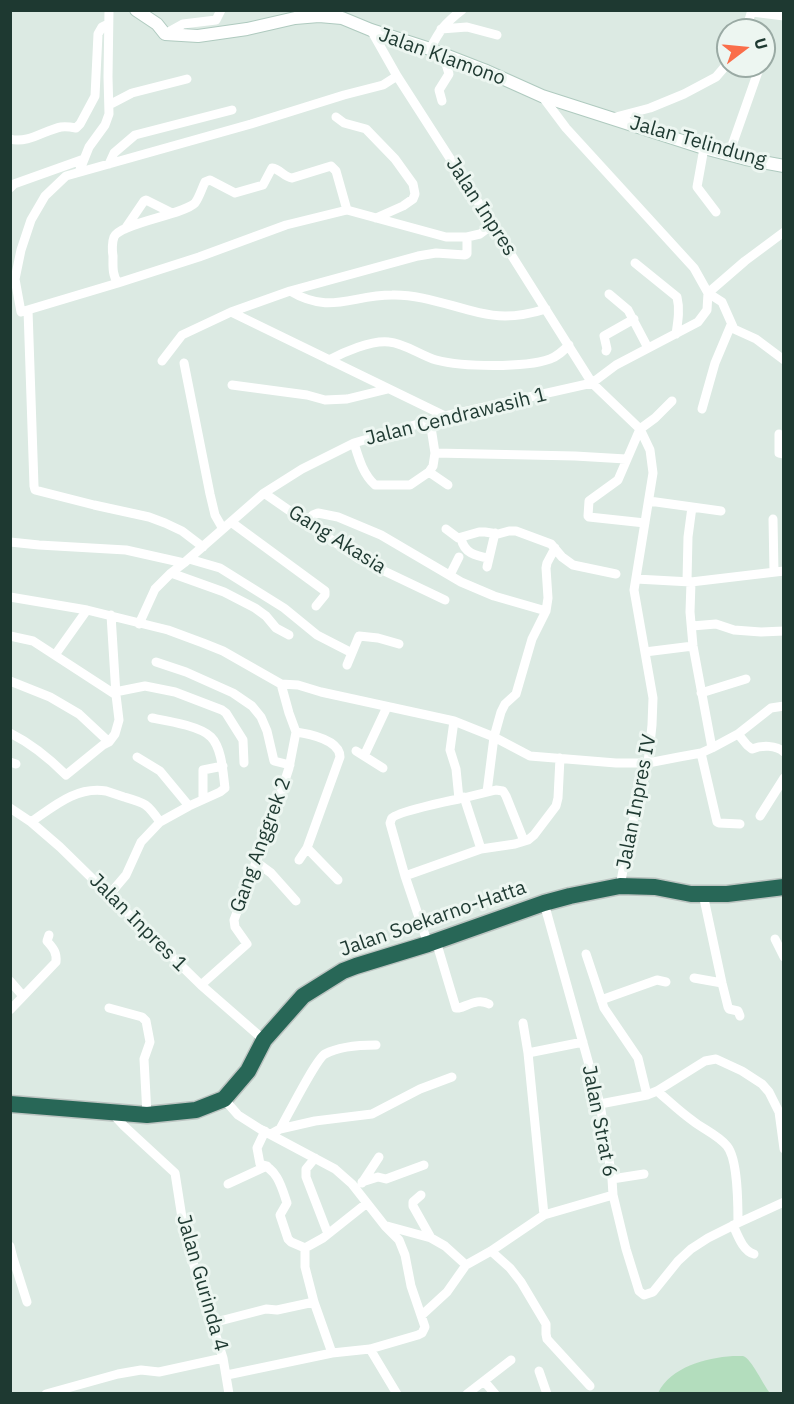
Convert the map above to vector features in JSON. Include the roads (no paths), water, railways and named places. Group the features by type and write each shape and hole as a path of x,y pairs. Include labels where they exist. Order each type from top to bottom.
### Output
{"highway":[{"name":"Jalan Soekarno-Hatta","path":"10,1104 147,1114 196,1110 224,1099 248,1071 264,1040 303,996 343,971 544,903 620,886 656,887 691,894 727,894 783,886"}],"main road":[{"path":"136,10 157,24 165,34"},
{"name":"Jalan Klamono","path":"165,34 198,36 247,29 294,14 342,18 370,30 443,54 542,96 612,118"},
{"name":"Jalan Telindung","path":"612,118 746,159 783,166"}],"street":[{"path":"79,172 89,147 105,125 109,114 109,10"},
{"path":"165,34 183,24 216,20 221,10"},
{"path":"430,49 441,29 462,10"},
{"path":"752,11 783,16"},
{"path":"10,139 26,139 63,127 76,128 80,124 96,91 98,34 102,27 108,24"},
{"path":"441,29 467,27 497,35"},
{"name":"Jalan Inpres","path":"370,30 592,383"},
{"path":"442,101 439,90 449,74 443,54"},
{"path":"202,547 182,531 149,517 94,506 35,490 25,311 15,279 14,267 31,220 45,196 62,179 79,172 383,85 397,76"},
{"path":"612,118 650,108 716,77"},
{"path":"729,154 756,78"},
{"path":"109,105 132,93 187,79"},
{"path":"542,96 566,128 694,268 708,293 722,302 731,325 756,339 783,360"},
{"path":"109,164 114,153 135,135 232,110"},
{"path":"336,117 344,123 366,129 395,159 414,188 413,199 409,203 376,218"},
{"path":"704,147 697,188 716,212"},
{"path":"10,188 14,184 84,159"},
{"path":"118,283 114,277 112,252 116,234 194,204 204,182 210,180 235,193 263,185 272,168 292,178 331,166 336,171 347,210"},
{"path":"125,229 144,201 172,213"},
{"path":"10,315 200,257 286,225 347,210 446,237 467,237 480,234 488,228 491,222"},
{"path":"592,383 616,365 698,322 707,310 708,293 783,232"},
{"path":"162,361 182,335 231,312 290,291 418,256 465,255 467,254 467,237"},
{"path":"635,263 677,297 679,304 676,334"},
{"path":"290,291 303,299 328,304 349,302 368,296 393,294 505,316 530,314 546,309"},
{"path":"609,294 628,310 648,348"},
{"path":"231,312 446,416"},
{"path":"606,351 604,336 634,319"},
{"path":"702,408 715,363 731,325"},
{"path":"328,360 378,342 391,342 436,360 462,364 522,364 550,359 561,353 568,345"},
{"path":"184,363 210,494 215,515 223,529"},
{"name":"Jalan Cendrawasih 1","path":"139,624 155,589 171,573 264,493 302,469 354,443 446,416 592,383"},
{"name":"Jalan Inpres IV","path":"592,383 640,429 650,450 652,473 634,591 653,698 652,725 648,763 620,886"},
{"path":"232,385 307,395 325,400 347,399 388,389"},
{"path":"645,523 590,518 588,516 590,501 618,480 640,429 672,401"},
{"path":"354,443 361,465 375,486 409,485 429,472 433,466 435,453 430,421"},
{"path":"779,434 779,453 783,454"},
{"path":"435,453 627,459"},
{"path":"429,472 448,485"},
{"name":"Gang Akasia","path":"264,493 359,558 445,600"},
{"path":"649,501 721,511"},
{"path":"692,507 688,537 690,612 693,646 712,748"},
{"path":"305,522 318,513 338,517 381,535 480,591 546,611"},
{"path":"636,579 689,581 779,571 773,519"},
{"path":"231,522 325,591 325,595 316,606"},
{"path":"446,529 456,538 479,532 495,534 516,531 545,541 573,565 616,574"},
{"path":"461,538 466,551 488,563 495,534"},
{"path":"10,542 126,550 220,568 284,608 317,635 352,652"},
{"path":"487,792 494,737 501,712 516,694 532,639 546,611 548,598 546,568 555,548"},
{"path":"450,575 459,557"},
{"path":"171,573 224,592 255,608 276,628 289,635"},
{"path":"10,597 111,615 168,630 223,651 281,684 298,685 454,721 494,737 530,756 616,763 648,763 701,753 738,734 771,708 783,706"},
{"path":"55,656 87,610"},
{"path":"10,734 50,760 66,775 109,742 115,734 119,720 111,615"},
{"path":"692,626 716,624 734,630 783,631"},
{"path":"10,636 33,641 116,694 145,686 175,692 222,710 243,740 244,763"},
{"path":"347,665 358,638 361,636 399,644"},
{"path":"645,652 693,646"},
{"path":"156,662 205,680 233,693 252,706 261,717 267,731 274,761 290,765"},
{"path":"701,693 746,679"},
{"path":"10,681 50,697 79,714 109,742"},
{"name":"Gang Anggrek 2","path":"201,986 247,944 235,927 234,920 273,817 290,765 296,732 281,684"},
{"path":"383,768 360,754 387,706"},
{"path":"110,895 126,875 141,842 160,822 225,788 223,766 212,738 183,724 152,718"},
{"path":"454,721 450,750 461,798 481,849"},
{"path":"296,732 314,735 340,752 307,848 299,860"},
{"path":"738,734 752,749 765,746 779,748 783,752"},
{"path":"701,753 717,822 740,824"},
{"path":"137,757 160,771 189,806"},
{"path":"405,876 481,849 515,844 534,835 556,806 560,758"},
{"path":"203,800 203,770 223,766"},
{"path":"760,816 783,778"},
{"path":"489,1004 480,1001 456,1008 405,876 390,823 392,818 405,812 503,790 524,841"},
{"path":"31,822 66,798 80,792 105,791 141,801 151,808 160,822"},
{"name":"Jalan Inpres 1","path":"10,808 31,822 60,847 201,986 264,1040"},
{"path":"307,848 338,880"},
{"path":"256,862 272,873 296,901"},
{"path":"703,894 729,1009 738,1011 740,1016"},
{"name":"Jalan Strat 6","path":"466,1264 491,1251 544,1215 613,1195 600,1104 544,903"},
{"path":"10,1010 56,962 55,951 47,941 49,935"},
{"path":"775,939 783,957"},
{"path":"586,954 604,1008 638,1058 647,1095"},
{"path":"694,978 722,983"},
{"path":"601,1000 657,980 666,982"},
{"path":"10,981 24,996"},
{"path":"110,1008 142,1017 146,1021 150,1042 144,1059 147,1114"},
{"path":"523,1023 544,1215"},
{"path":"528,1053 583,1042"},
{"path":"306,1248 288,1239 280,1215 287,1203 279,1181 267,1166 260,1164 256,1148 272,1132 323,1055 334,1050 355,1046 376,1045"},
{"path":"600,1104 657,1092 705,1061 716,1059 742,1071 762,1084 769,1092 781,1112 783,1149"},
{"path":"272,1132 315,1121 372,1114 420,1089 452,1077"},
{"path":"657,1092 729,1149 737,1186 735,1224 746,1250 754,1254"},
{"path":"224,1099 238,1115 272,1132 360,1186 367,1203 385,1226 396,1235 401,1244 411,1286 425,1327 422,1333 370,1349 332,1353 227,1375"},
{"name":"Jalan Gurinda 4","path":"111,1112 175,1173 185,1237 223,1358 229,1394"},
{"path":"360,1186 379,1157"},
{"path":"315,1158 306,1169 306,1177 328,1234"},
{"path":"360,1186 378,1177 386,1179 424,1165"},
{"path":"228,1184 267,1166"},
{"path":"612,1179 644,1174"},
{"path":"421,1195 414,1200 413,1206 431,1238"},
{"path":"613,1195 632,1272 639,1291 644,1294 653,1292 691,1249 735,1224 783,1202"},
{"path":"306,1248 367,1203"},
{"path":"385,1226 431,1238 445,1245 466,1264 447,1292 422,1315"},
{"path":"10,1246 27,1302"},
{"path":"306,1248 305,1267 314,1302 332,1353"},
{"path":"491,1251 510,1268 521,1282 544,1321 547,1339 590,1386"},
{"path":"212,1323 266,1309 277,1310 314,1302"},
{"path":"370,1349 396,1394"},
{"path":"46,1394 118,1374 141,1370 159,1372 223,1358"},
{"path":"467,1394 511,1360"},
{"path":"539,1371 547,1394"},
{"path":"484,1381 495,1394"},
{"path":"87,1383 92,1394"}]}
